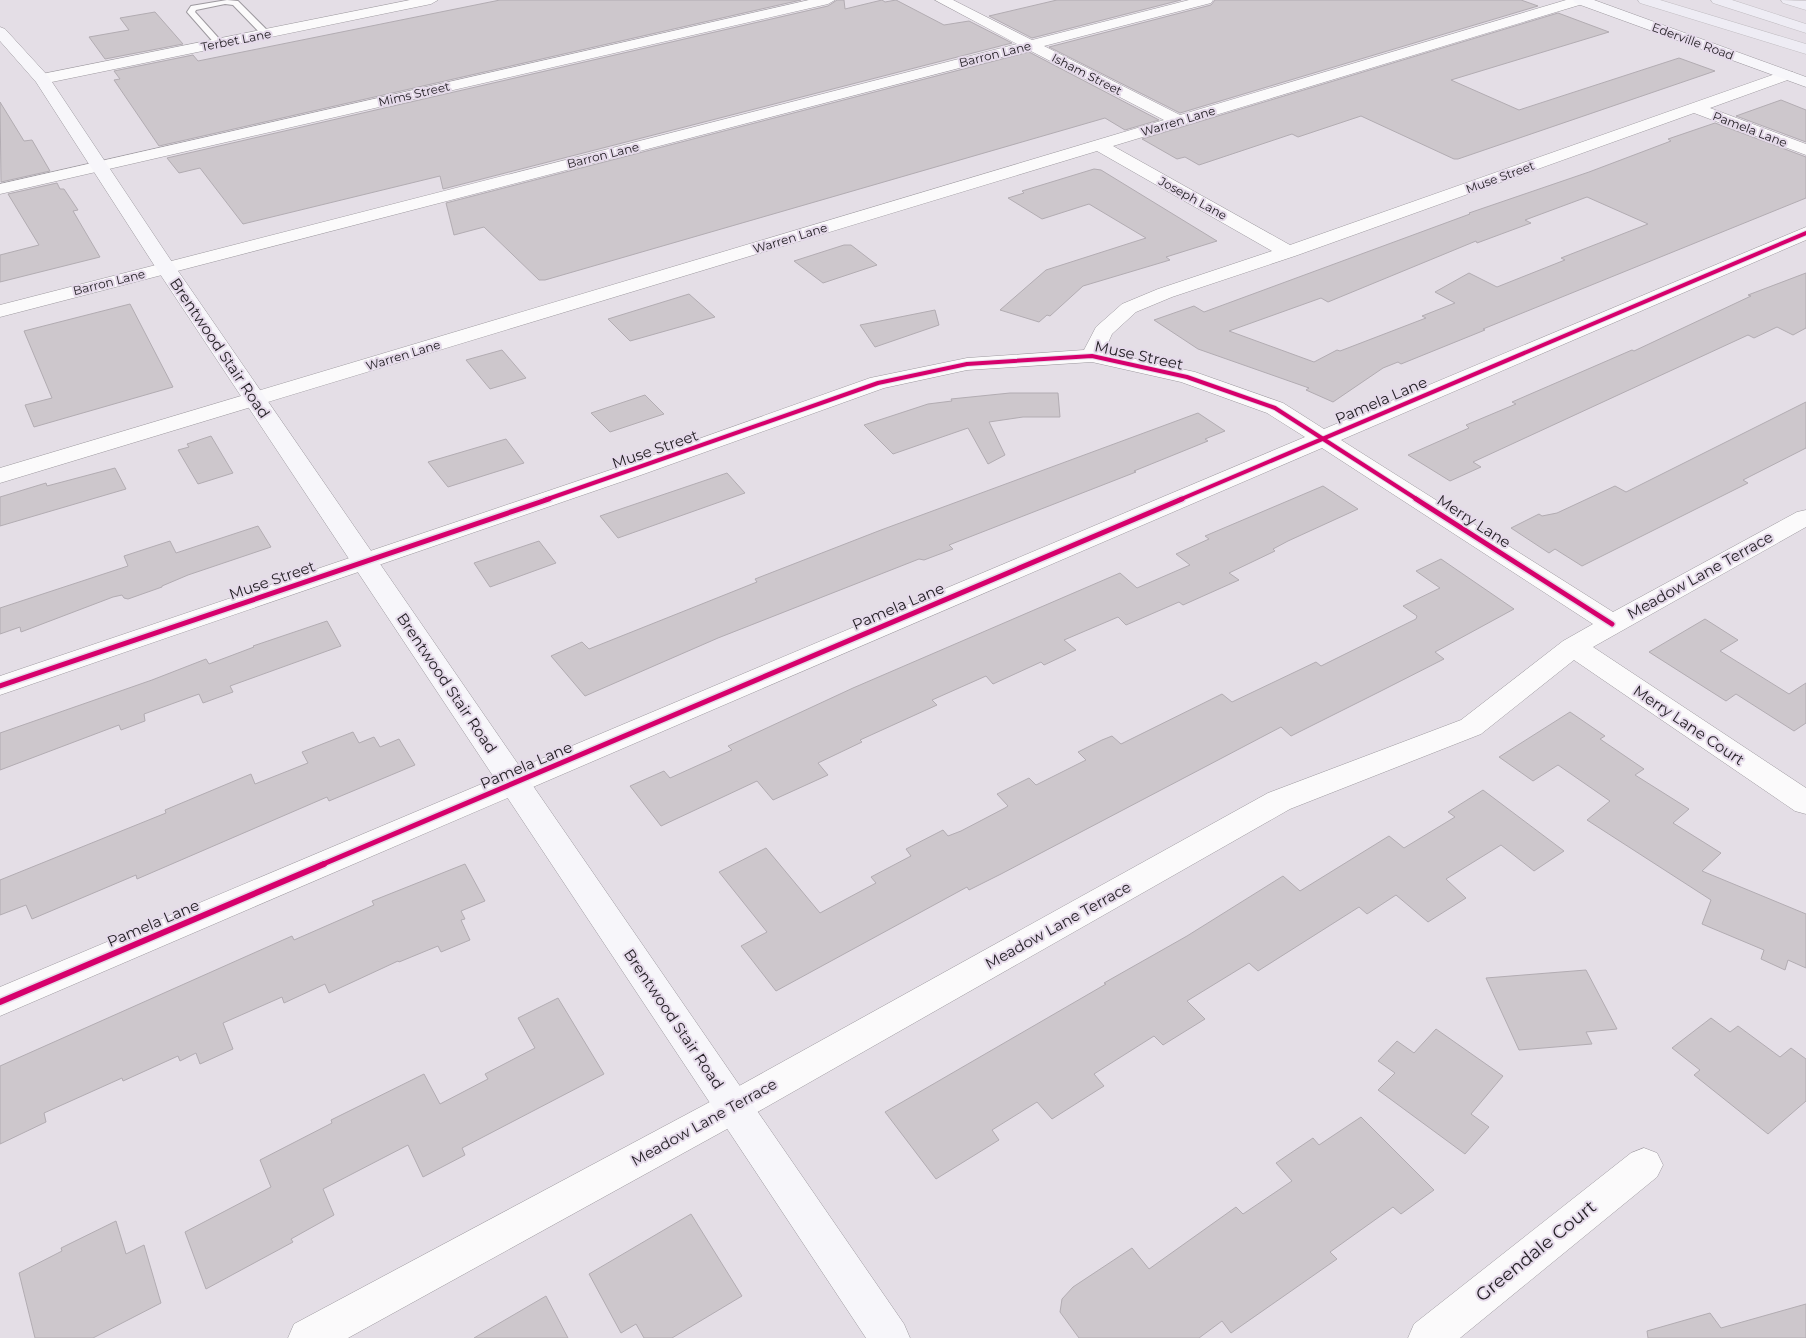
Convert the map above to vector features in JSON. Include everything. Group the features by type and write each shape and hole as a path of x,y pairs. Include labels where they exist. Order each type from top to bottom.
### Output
{"highway":[{"path":"1645,0 1806,49"},
{"path":"1718,0 1806,29"},
{"path":"1788,0 1806,6"}],"main road":[{"name":"Ederville Road","path":"1580,0 1806,82"},
{"name":"Brentwood Stair Road","path":"0,32 42,79 166,268 890,1338"}],"street":[{"name":"Terbet Lane","path":"42,79 431,0"},
{"name":"Mims Street","path":"0,189 828,0"},
{"name":"Isham Street","path":"942,0 1178,121"},
{"name":"Barron Lane","path":"0,310 1206,0"},
{"name":"Warren Lane","path":"0,476 1580,0"},
{"name":"Muse Street","path":"1092,356 1102,331 1129,308 1165,293 1288,252 1787,75"},
{"name":"Pamela Lane","path":"1694,108 1806,150"},
{"name":"Joseph Lane","path":"1098,145 1288,252"},
{"name":"Pamela Lane","path":"0,1002 1806,233"},
{"name":"Muse Street","path":"0,686 633,470 878,383 966,364 1092,356 1188,377 1275,408 1323,438"},
{"name":"Merry Lane","path":"1323,438 1612,624"},
{"name":"Meadow Lane Terrace","path":"308,1338 734,1107 1279,801 1471,727 1573,648 1612,624 1806,517"},
{"name":"Merry Lane Court","path":"1573,648 1806,803"},
{"name":"Greendale Court","path":"1428,1338 1644,1165"}],"lane":[{"path":"219,43 191,12 194,8 225,2 235,3 266,34"}],"building":[{"path":"500,0 801,0 159,146 114,80 120,79 114,71 193,55 198,61"},
{"path":"837,0 844,0 845,9 882,0 885,2 896,0 944,25 969,21 1012,43 443,189 440,176 243,224 200,168 179,173 167,158 828,6"},
{"path":"1057,0 1181,0 1032,38 989,16"},
{"path":"1215,0 1521,0 1538,6 1180,113 1049,47 1211,5"},
{"path":"155,12 183,44 105,59 89,37 129,30 120,18"},
{"path":"1558,13 1609,32 1451,80 1519,110 1679,58 1715,71 1458,159 1454,159 1361,116 1298,137 1292,134 1199,165 1185,157 1177,159 1142,139"},
{"path":"1029,52 1159,120 1125,130 1105,118 545,280 539,280 484,227 454,235 446,203"},
{"path":"1781,100 1806,110 1806,142 1736,116"},
{"path":"0,102 24,141 32,140 50,171 1,182"},
{"path":"1715,123 1806,157 1806,198 1401,364 1398,362 1383,368 1333,402 1306,390 1309,388 1198,349 1154,320 1194,306 1204,312 1469,213 1589,172 1671,141 1668,139","holes":["1587,197 1648,224 1561,258 1565,260 1497,287 1469,273 1435,292 1455,303 1422,316 1426,318 1340,351 1337,350 1314,362 1229,331 1321,298 1328,302 1476,241 1477,243 1531,223 1525,220"]},
{"path":"1094,169 1101,170 1217,241 1166,257 1170,260 1083,286 1050,316 1047,315 1039,322 1000,310 1046,270 1146,238 1089,204 1042,219 1008,198 1024,193 1022,191"},
{"path":"57,183 60,189 64,189 78,210 73,211 100,257 0,282 0,255 39,245 8,194"},
{"path":"844,245 851,245 877,265 823,283 794,261"},
{"path":"1806,273 1806,328 1793,335 1777,327 1754,338 1748,335 1473,462 1481,467 1450,481 1408,455 1469,428 1466,425 1516,404 1512,402 1632,350 1634,351 1751,296 1748,295"},
{"path":"689,294 715,317 630,341 608,319"},
{"path":"130,304 173,387 34,427 25,405 52,398 24,331"},
{"path":"935,310 939,325 875,347 860,325"},
{"path":"502,350 526,378 490,389 466,360"},
{"path":"1010,393 1058,393 1060,417 1023,417 989,422 1005,455 988,464 968,428 893,454 864,425 928,404 952,401 951,399"},
{"path":"645,395 664,414 610,432 591,413"},
{"path":"1806,402 1806,448 1743,480 1748,483 1582,566 1555,549 1549,553 1511,528 1539,514 1542,516 1557,513 1615,486 1626,492"},
{"path":"1198,413 1225,431 1205,439 1208,441 1134,471 1136,472 949,545 953,549 924,560 919,559 718,638 585,696 551,656 582,642 589,649 757,582 755,579 881,530"},
{"path":"211,436 233,473 198,484 178,450 189,447 187,444"},
{"path":"506,439 524,463 448,487 428,462"},
{"path":"115,468 126,489 0,526 0,497 46,483 47,486"},
{"path":"727,473 745,493 618,538 600,516"},
{"path":"1323,486 1358,509 1288,541 1273,549 1275,551 1229,573 1239,580 1183,605 1179,602 1126,625 1118,617 1064,640 1076,650 1044,665 1041,662 993,684 986,676 932,700 937,705 860,740 862,742 818,763 828,775 773,800 757,781 661,826 630,786 664,771 670,778 732,750 728,746 853,688 1120,573 1137,588 1190,565 1176,554 1209,539 1205,536"},
{"path":"258,526 271,547 188,575 128,599 122,595 113,597 21,632 20,627 0,634 0,608 128,566 124,556 170,541 176,553"},
{"path":"539,541 556,563 490,587 474,563"},
{"path":"1441,559 1514,609 1435,652 1444,659 1291,736 1281,727 1001,874 969,890 967,887 776,991 741,946 767,932 719,872 766,848 820,913 876,883 871,877 911,856 906,849 943,830 948,836 961,831 1005,808 1008,806 997,794 1029,778 1036,785 1086,760 1078,752 1102,740 1112,736 1121,744 1222,694 1232,702 1316,662 1321,666 1416,619 1417,616 1403,606 1440,588 1416,571"},
{"path":"1705,619 1738,640 1720,651 1789,694 1806,683 1806,723 1794,731 1736,694 1726,701 1649,652"},
{"path":"327,621 341,646 230,686 233,692 203,703 199,694 144,714 145,721 121,730 119,725 0,770 0,733 152,680 206,659 209,664 253,646"},
{"path":"1570,712 1605,736 1600,739 1644,769 1635,775 1689,809 1673,823 1721,853 1702,871 1806,914 1806,968 1788,960 1785,970 1761,959 1764,950 1702,924 1711,900 1587,820 1610,801 1558,765 1533,781 1499,757"},
{"path":"353,732 359,743 374,737 380,747 399,739 415,765 329,801 327,797 137,879 136,875 32,919 26,905 0,915 0,880 166,813 165,810 251,774 255,784 308,763 302,752"},
{"path":"1483,790 1564,851 1534,871 1501,845 1446,879 1466,898 1428,922 1396,895 1367,914 1359,907 1258,971 1249,963 1187,1001 1205,1019 1163,1045 1154,1036 1094,1074 1104,1086 1052,1119 1037,1102 992,1130 999,1140 936,1179 885,1112 1187,936 1283,876 1300,891 1389,836 1404,848 1455,817 1448,812"},
{"path":"465,864 485,901 461,911 465,919 461,920 470,940 441,952 438,946 398,961 329,993 325,984 284,1003 282,997 223,1023 233,1049 200,1064 196,1053 180,1061 178,1056 123,1081 122,1078 44,1113 46,1122 0,1144 0,1066 292,936 294,940 374,905 372,901"},
{"path":"1586,970 1617,1029 1586,1032 1592,1044 1519,1050 1486,978"},
{"path":"558,998 604,1074 462,1148 465,1155 423,1177 408,1145 323,1189 334,1215 291,1239 293,1242 206,1289 185,1232 271,1187 260,1160 332,1123 331,1120 424,1074 440,1104 488,1079 485,1074 535,1048 518,1018"},
{"path":"1711,1018 1730,1032 1738,1026 1780,1057 1791,1048 1806,1059 1806,1101 1768,1134 1694,1075 1700,1070 1672,1048"},
{"path":"1436,1029 1503,1076 1471,1114 1489,1127 1465,1154 1378,1090 1395,1073 1378,1061 1397,1041 1414,1053"},
{"path":"1361,1117 1434,1190 1401,1214 1393,1207 1330,1252 1337,1259 1231,1333 1222,1321 1199,1338 1079,1338 1060,1312 1062,1299 1073,1287 1132,1248 1149,1269 1236,1207 1243,1214 1292,1181 1276,1163 1313,1138 1319,1145"},
{"path":"691,1214 742,1296 672,1338 644,1338 636,1324 621,1333 589,1274"},
{"path":"116,1221 126,1254 144,1245 161,1303 93,1338 35,1338 19,1273 62,1251 61,1248"},
{"path":"546,1296 568,1338 474,1338"},
{"path":"1806,1304 1806,1338 1648,1338 1647,1331 1710,1313 1721,1328"}],"cycle path":[{"path":"0,1002 1806,233"},
{"path":"0,686 633,470 878,383 967,364 1039,358 1092,356 1187,377 1275,408 1612,624"}]}
